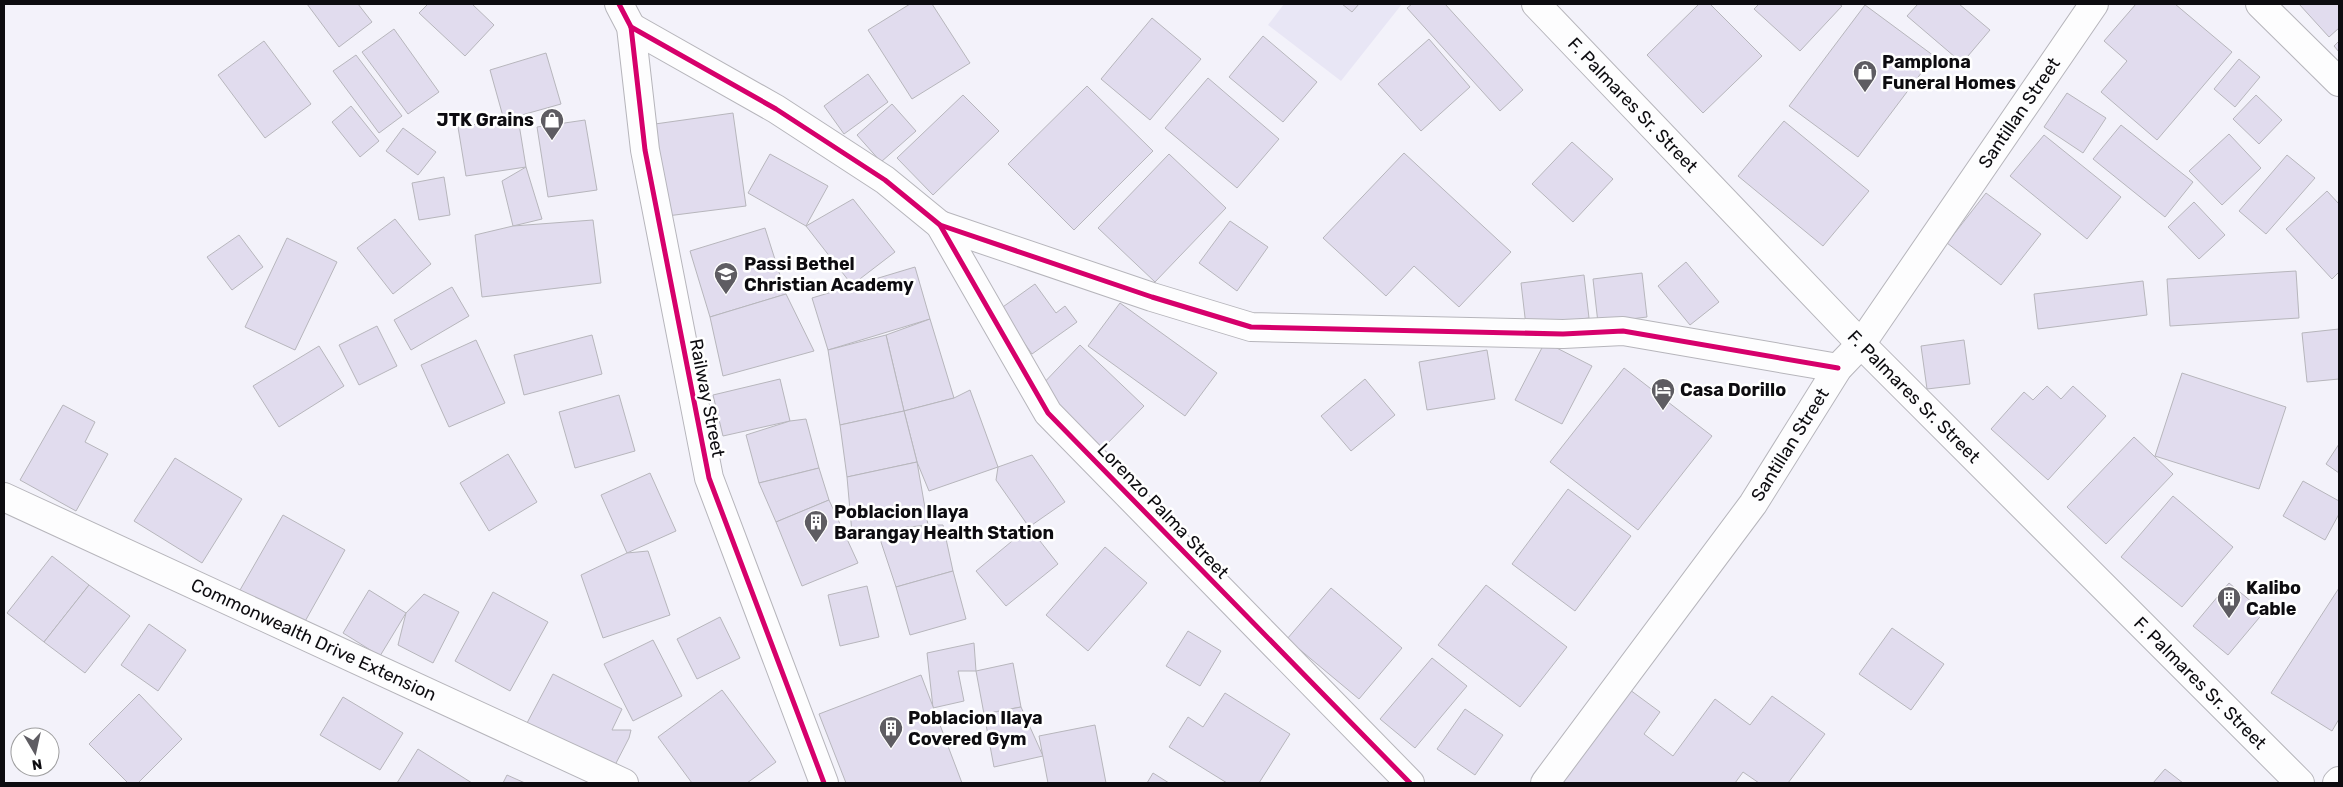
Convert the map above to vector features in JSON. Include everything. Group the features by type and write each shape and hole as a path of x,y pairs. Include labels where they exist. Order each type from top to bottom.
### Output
{"street":[{"name":"F. Palmares Sr. Street","path":"1536,4 1862,344 2300,783"},
{"name":"Santillan Street","path":"1546,783 1753,504 1838,368 1862,344 2094,4"},
{"path":"2260,4 2339,82"},
{"path":"625,15 776,109 885,180 940,225 1152,297 1251,327 1564,334 1623,331 1838,368"},
{"name":"Railway Street","path":"625,15 646,150 709,478 824,783"},
{"name":"Lorenzo Palma Street","path":"940,225 1048,413 1410,783"},
{"name":"Commonwealth Drive Extension","path":"4,496 624,783"}],"shaded area":[{"path":"1284,4 1402,4 1341,81 1268,25"}],"building":[{"path":"307,4 358,4 372,22 339,47"},
{"path":"428,4 472,4 494,25 465,56 419,13"},
{"path":"910,4 932,4 970,63 912,99 868,30"},
{"path":"1342,4 1359,4 1352,12"},
{"path":"1412,4 1445,4 1523,90 1500,111 1407,8"},
{"path":"1699,4 1710,4 1762,56 1703,113 1647,55"},
{"path":"1759,4 1839,4 1842,6 1800,51 1754,9"},
{"path":"1918,4 1959,4 1990,30 1962,63 1907,16"},
{"path":"2136,4 2175,4 2232,52 2157,140 2101,92 2127,61 2104,41"},
{"path":"2299,4 2339,4 2339,28 2329,37"},
{"path":"1865,5 1934,56 1858,157 1789,106"},
{"path":"1152,18 1201,59 1150,120 1101,79"},
{"path":"394,29 439,92 408,114 362,52"},
{"path":"1263,36 1317,82 1283,122 1229,77"},
{"path":"1429,39 1470,87 1421,131 1378,84"},
{"path":"264,41 311,104 265,138 218,75"},
{"path":"2339,41 2339,52 2334,46"},
{"path":"546,53 561,104 504,120 490,70"},
{"path":"356,55 402,116 379,133 333,71"},
{"path":"2239,59 2260,77 2235,107 2214,89"},
{"path":"868,74 888,102 844,134 824,106"},
{"path":"1208,78 1279,139 1237,188 1165,128"},
{"path":"1087,86 1153,151 1074,230 1008,164"},
{"path":"2067,93 2106,118 2083,153 2044,127"},
{"path":"963,95 999,131 933,195 897,158"},
{"path":"2256,95 2282,120 2259,144 2233,119"},
{"path":"892,104 916,131 881,162 857,135"},
{"path":"351,106 379,141 360,157 332,122"},
{"path":"733,113 746,206 667,216 655,124"},
{"path":"518,118 526,167 466,176 458,127"},
{"path":"585,120 597,190 548,197 537,127"},
{"path":"1784,121 1869,191 1823,246 1738,176"},
{"path":"2121,125 2193,182 2165,217 2093,159"},
{"path":"403,128 436,152 418,175 386,151"},
{"path":"2229,134 2261,168 2222,205 2189,171"},
{"path":"2044,135 2121,197 2087,239 2010,176"},
{"path":"1572,142 1613,179 1573,222 1532,184"},
{"path":"1404,153 1511,252 1459,307 1414,266 1386,296 1323,238"},
{"path":"770,154 828,186 806,226 748,193"},
{"path":"1169,154 1226,208 1155,282 1098,228"},
{"path":"2287,155 2315,178 2266,234 2239,211"},
{"path":"526,167 542,219 513,226 502,181"},
{"path":"444,177 450,215 419,220 412,183"},
{"path":"2327,191 2339,204 2339,272 2332,279 2286,229"},
{"path":"1986,193 2041,234 2001,285 1947,243"},
{"path":"853,199 895,252 852,285 806,226"},
{"path":"2194,202 2225,235 2199,259 2168,227"},
{"path":"395,219 431,264 393,294 357,248"},
{"path":"593,220 601,283 482,297 475,235 513,226"},
{"path":"1230,221 1268,247 1237,291 1199,263"},
{"path":"765,228 786,294 710,317 690,251"},
{"path":"239,235 263,267 232,290 207,257"},
{"path":"287,238 337,262 295,350 245,327"},
{"path":"1686,262 1719,302 1690,325 1658,286"},
{"path":"915,267 930,319 828,350 812,298"},
{"path":"2296,271 2299,318 2170,326 2167,279"},
{"path":"1642,273 1647,317 1598,323 1593,279"},
{"path":"1584,275 1589,318 1526,326 1521,283"},
{"path":"2143,281 2147,315 2038,329 2034,294"},
{"path":"1035,284 1056,313 1065,306 1077,322 1032,354 1000,309"},
{"path":"452,287 469,316 411,350 394,320"},
{"path":"786,294 814,351 723,376 710,317"},
{"path":"1120,303 1217,373 1185,416 1088,346"},
{"path":"930,319 954,398 904,411 886,335"},
{"path":"377,326 397,366 359,385 339,345"},
{"path":"2339,329 2339,379 2307,382 2302,333"},
{"path":"592,335 602,374 524,395 514,355"},
{"path":"886,335 904,411 840,425 828,350"},
{"path":"476,340 505,403 449,427 421,365"},
{"path":"1964,340 1970,384 1927,389 1921,346"},
{"path":"1545,342 1592,366 1562,424 1515,400"},
{"path":"1080,345 1144,406 1102,449 1038,389"},
{"path":"319,346 344,386 279,427 253,386"},
{"path":"1487,350 1495,399 1427,410 1419,362"},
{"path":"1624,368 1712,436 1638,530 1550,462"},
{"path":"2182,373 2286,407 2259,489 2155,456"},
{"path":"780,379 790,421 723,436 713,395"},
{"path":"1365,379 1395,415 1351,451 1321,416"},
{"path":"2047,386 2061,399 2073,386 2106,416 2048,480 1991,429 2024,392 2033,400"},
{"path":"970,390 998,467 929,491 917,462 904,411 954,398"},
{"path":"619,395 635,451 575,468 559,412"},
{"path":"63,405 95,422 85,442 108,454 76,511 20,480"},
{"path":"904,411 917,462 847,477 840,425"},
{"path":"806,419 819,468 759,483 746,435 790,421"},
{"path":"2134,437 2173,474 2106,544 2067,507"},
{"path":"2339,444 2339,473 2326,464"},
{"path":"508,454 537,502 489,531 460,483"},
{"path":"1032,455 1065,502 1029,527 996,480 998,467"},
{"path":"175,458 242,499 202,563 134,521"},
{"path":"917,462 928,525 852,533 847,477"},
{"path":"819,468 829,500 776,522 759,483"},
{"path":"650,473 676,531 627,553 601,495"},
{"path":"2303,481 2339,501 2339,514 2325,540 2283,516"},
{"path":"1568,489 1631,536 1575,611 1512,564"},
{"path":"2173,496 2233,547 2182,607 2121,557"},
{"name":"Poblacion Ilaya Barangay Health Station","path":"829,500 858,563 802,586 776,522"},
{"path":"283,515 345,550 303,625 240,590"},
{"path":"928,525 943,525 953,571 896,587 880,539"},
{"path":"1029,527 1058,564 1006,606 976,571"},
{"path":"1105,547 1147,583 1088,651 1046,615"},
{"path":"648,551 670,615 603,638 581,575 627,553"},
{"path":"52,556 89,585 44,642 7,613"},
{"path":"953,571 966,619 910,635 896,587"},
{"name":"Kalibo Cable","path":"2229,583 2264,612 2228,655 2193,626"},
{"path":"89,585 130,616 85,673 44,642"},
{"path":"1486,585 1567,647 1520,707 1438,645"},
{"path":"867,586 879,637 840,646 828,595"},
{"path":"1331,588 1402,648 1359,699 1287,639"},
{"path":"2339,588 2339,719 2332,731 2271,693"},
{"path":"369,590 406,613 380,656 343,633"},
{"path":"493,592 548,622 510,691 455,661"},
{"path":"424,594 459,612 433,663 398,645 406,613"},
{"path":"720,617 740,658 697,679 677,639"},
{"path":"149,624 186,650 158,691 121,665"},
{"path":"1892,628 1944,664 1911,710 1859,674"},
{"path":"1188,631 1221,651 1200,686 1166,666"},
{"path":"653,640 682,696 633,721 604,664"},
{"path":"974,643 976,671 958,671 964,701 933,708 927,653"},
{"path":"1432,658 1467,686 1415,748 1380,719"},
{"path":"1013,663 1021,707 984,714 976,671"},
{"path":"553,674 622,709 612,730 631,730 629,738 614,767 527,723"},
{"name":"Poblacion Ilaya Covered Gym","path":"921,675 962,783 846,783 819,714"},
{"path":"1626,687 1660,712 1644,734 1673,756 1715,699 1750,725 1772,696 1825,734 1788,783 1759,783 1743,772 1735,783 1556,783"},
{"path":"722,690 776,762 747,783 692,783 658,737"},
{"path":"1225,693 1290,734 1259,783 1227,783 1169,747 1188,717 1203,727"},
{"path":"139,694 182,739 138,783 128,783 89,744"},
{"path":"343,697 403,733 380,770 320,735"},
{"path":"1021,707 1043,756 994,767 984,714"},
{"path":"1465,709 1503,735 1475,775 1437,749"},
{"path":"1095,725 1106,783 1048,783 1039,736"},
{"path":"418,749 472,783 397,783"},
{"path":"2165,769 2183,783 2153,783"},
{"path":"1153,773 1169,783 1147,783"},
{"path":"507,775 525,783 503,783"}],"cycle path":[{"path":"619,4 631,27 645,150 709,478 824,783"},
{"path":"631,27 776,109 885,180 940,225 1152,297 1251,327 1563,334 1623,331 1838,368"},
{"path":"940,225 1048,413 1410,783"}],"place":[{"name":"Pamplona Funeral Homes","path":"1865,93"},
{"name":"JTK Grains","path":"552,141"},
{"name":"Passi Bethel Christian Academy","path":"726,295"},
{"name":"Casa Dorillo","path":"1663,411"},
{"name":"Poblacion Ilaya Barangay Health Station","path":"816,543"},
{"name":"Kalibo Cable","path":"2229,619"},
{"name":"Poblacion Ilaya Covered Gym","path":"891,749"}]}
